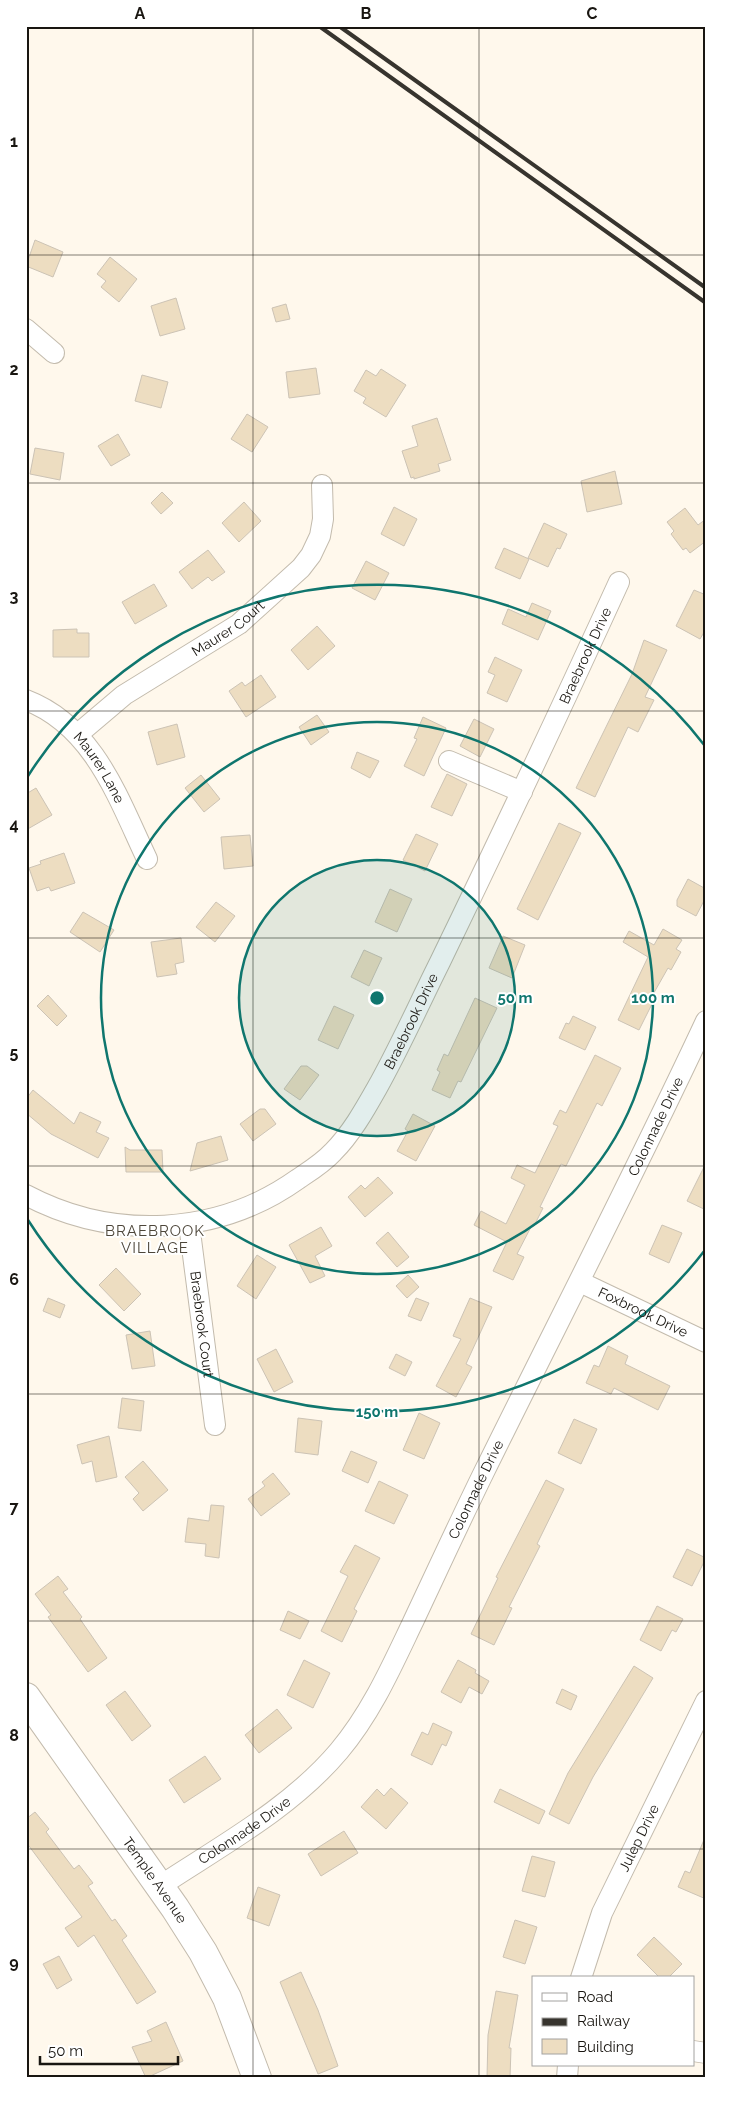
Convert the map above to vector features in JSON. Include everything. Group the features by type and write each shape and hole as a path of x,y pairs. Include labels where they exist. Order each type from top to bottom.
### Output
{"street":[{"path":"26,329 54,353"},
{"name":"Maurer Court","path":"78,734 124,695 239,624 301,568 311,555 320,536 323,518 322,485"},
{"name":"Braebrook Drive","path":"26,1195 54,1208 101,1222 140,1226 189,1224 220,1218 246,1208 287,1187 320,1164 351,1131 393,1059 522,792 619,582"},
{"name":"Maurer Lane","path":"26,700 62,720 78,734 94,753 147,859"},
{"path":"449,761 522,792"},
{"name":"Colonnade Drive","path":"160,1886 277,1809 309,1782 338,1753 358,1727 386,1677 484,1472 580,1282 706,1021"},
{"name":"Braebrook Court","path":"189,1224 215,1425"},
{"name":"Foxbrook Drive","path":"580,1282 706,1342"},
{"name":"Temple Avenue","path":"26,1697 160,1886 203,1952 227,1998 257,2078"},
{"name":"Julep Drive","path":"582,1976 602,1914 706,1701"}],"building":[{"path":"35,240 63,252 53,277 26,266"},
{"path":"110,257 137,279 119,302 101,287 106,281 97,274"},
{"path":"176,298 185,329 160,336 151,306"},
{"path":"286,304 290,319 276,322 272,308"},
{"path":"316,368 320,394 289,398 286,372"},
{"path":"381,369 406,385 386,417 363,403 366,398 354,391 366,370 376,376"},
{"path":"142,375 168,382 161,408 135,401"},
{"path":"247,414 268,427 252,452 231,439"},
{"path":"437,418 451,460 438,464 440,471 414,479 414,477 411,478 402,451 418,446 412,426"},
{"path":"118,434 130,455 111,466 98,446"},
{"path":"35,448 64,453 60,480 30,474"},
{"path":"615,471 622,504 587,512 581,481"},
{"path":"162,492 173,503 161,514 151,503"},
{"path":"244,502 261,521 239,542 222,523"},
{"path":"394,507 417,519 404,546 381,534"},
{"path":"685,508 698,525 706,519 706,541 690,553 686,548 683,550 671,534 674,531 667,522"},
{"path":"544,523 567,534 560,549 557,548 548,567 528,558"},
{"path":"504,548 529,559 520,579 495,568"},
{"path":"208,550 225,572 212,581 208,577 192,589 179,572"},
{"path":"366,561 389,573 375,600 352,588"},
{"path":"154,584 167,606 135,624 122,602"},
{"path":"694,590 706,595 706,629 700,639 676,626"},
{"path":"532,603 551,611 538,640 502,624 508,609 526,617"},
{"path":"317,626 335,646 308,670 291,650"},
{"path":"77,629 77,633 89,633 89,657 53,657 53,630"},
{"path":"644,640 667,650 645,697 654,700 638,732 628,727 595,797 576,788 632,674"},
{"path":"495,657 522,670 507,702 487,693 495,675 488,672"},
{"path":"261,675 276,697 246,717 229,691 242,682 245,686"},
{"path":"317,715 329,732 311,745 299,727"},
{"path":"423,717 446,728 424,776 404,766 417,739 414,738"},
{"path":"474,719 494,729 480,757 460,746"},
{"path":"177,724 185,757 157,765 148,732"},
{"path":"357,752 379,761 370,778 351,768"},
{"path":"447,774 467,784 452,816 431,807"},
{"path":"201,775 220,799 204,812 185,788"},
{"path":"36,788 52,815 26,830 26,794"},
{"path":"559,823 581,833 538,920 517,909"},
{"path":"416,834 438,844 425,871 403,860"},
{"path":"250,835 253,866 224,869 221,837"},
{"path":"64,853 75,883 51,891 49,887 37,891 29,868 41,864 40,861"},
{"path":"688,879 706,889 706,897 696,916 677,906 677,900"},
{"path":"390,889 412,899 397,932 375,922"},
{"path":"216,902 235,916 215,942 196,927"},
{"path":"83,912 114,930 100,952 70,932"},
{"path":"663,929 682,940 676,949 681,952 671,970 668,968 651,998 654,1000 639,1030 618,1020 648,957 623,942 629,931 654,945"},
{"path":"503,936 525,945 512,978 489,968"},
{"path":"181,938 184,962 175,964 177,974 157,977 151,942"},
{"path":"364,950 382,958 369,986 351,977"},
{"path":"48,995 67,1016 57,1026 37,1006"},
{"path":"475,998 497,1008 461,1082 458,1081 450,1098 432,1090 440,1072 437,1070 444,1054 448,1056"},
{"path":"334,1006 354,1015 338,1049 318,1040"},
{"path":"573,1016 596,1027 585,1050 559,1038 566,1023 569,1024"},
{"path":"595,1055 621,1068 602,1106 597,1103 566,1166 561,1164 540,1207 543,1208 517,1254 524,1257 513,1280 493,1271 507,1242 474,1225 481,1211 506,1224 525,1185 511,1178 517,1165 535,1173 558,1126 553,1124 560,1110 566,1113"},
{"path":"301,1066 307,1066 319,1075 300,1100 284,1089"},
{"path":"33,1090 74,1124 80,1112 101,1122 96,1132 109,1138 98,1158 51,1134 26,1113 26,1099"},
{"path":"260,1109 265,1109 276,1124 253,1141 240,1124"},
{"path":"413,1114 435,1126 416,1161 397,1151 408,1131 405,1129"},
{"path":"221,1136 228,1160 190,1171 197,1143"},
{"path":"125,1147 130,1150 162,1150 163,1172 126,1172"},
{"path":"706,1163 706,1210 687,1201"},
{"path":"378,1177 393,1193 365,1217 348,1197 361,1185 365,1189"},
{"path":"662,1225 682,1233 669,1263 649,1254"},
{"path":"321,1227 332,1246 315,1256 325,1276 310,1283 289,1245"},
{"path":"388,1232 409,1257 397,1267 376,1243"},
{"path":"257,1255 276,1267 256,1299 237,1286"},
{"path":"116,1268 141,1294 124,1311 99,1285"},
{"path":"408,1275 419,1287 407,1298 396,1286"},
{"path":"48,1298 65,1305 60,1318 43,1311"},
{"path":"416,1298 429,1303 421,1321 408,1316"},
{"path":"470,1298 492,1307 466,1364 472,1367 456,1397 436,1386 461,1339 453,1336"},
{"path":"150,1331 155,1366 132,1369 126,1335"},
{"path":"608,1346 628,1356 625,1364 670,1386 658,1410 614,1388 611,1394 586,1383 594,1365 599,1367"},
{"path":"276,1349 293,1382 274,1392 257,1359"},
{"path":"396,1354 412,1362 405,1376 389,1368"},
{"path":"122,1398 144,1401 141,1431 118,1428"},
{"path":"419,1413 440,1423 424,1459 403,1450"},
{"path":"298,1418 322,1421 318,1455 295,1452"},
{"path":"574,1419 597,1429 581,1464 558,1453"},
{"path":"109,1436 117,1477 96,1482 92,1461 82,1464 77,1445"},
{"path":"351,1451 377,1462 368,1483 342,1471"},
{"path":"143,1461 168,1490 143,1511 133,1499 139,1493 125,1477"},
{"path":"273,1473 290,1494 261,1516 248,1499 265,1486 262,1482"},
{"path":"546,1480 564,1489 537,1544 540,1546 509,1607 512,1608 494,1645 471,1634 498,1578 496,1577"},
{"path":"379,1481 408,1495 394,1524 365,1511"},
{"path":"211,1505 224,1506 219,1558 205,1556 206,1544 185,1542 188,1518 209,1521"},
{"path":"355,1545 380,1558 354,1609 357,1611 342,1642 321,1631 348,1576 340,1572"},
{"path":"687,1549 706,1558 692,1586 673,1577"},
{"path":"58,1576 68,1589 63,1592 82,1617 80,1619 107,1658 88,1672 48,1617 51,1615 35,1594"},
{"path":"657,1606 683,1619 676,1632 672,1630 661,1651 640,1640"},
{"path":"288,1611 309,1621 300,1639 280,1630"},
{"path":"304,1660 330,1673 313,1708 287,1695"},
{"path":"458,1660 476,1670 475,1673 489,1681 482,1694 469,1687 461,1703 441,1692"},
{"path":"634,1666 653,1678 593,1777 569,1824 549,1814 568,1773"},
{"path":"562,1689 577,1696 571,1710 556,1703"},
{"path":"125,1691 151,1726 132,1741 106,1705"},
{"path":"277,1709 292,1728 259,1753 245,1735"},
{"path":"433,1723 452,1732 446,1746 442,1744 432,1765 411,1755 422,1732 428,1735"},
{"path":"205,1756 221,1779 184,1803 169,1780"},
{"path":"391,1788 408,1803 386,1829 361,1807 377,1789 384,1796"},
{"path":"500,1789 545,1811 539,1824 494,1802"},
{"path":"35,1812 49,1829 46,1832 74,1869 79,1865 93,1883 88,1886 112,1921 115,1919 127,1936 122,1940 156,1992 137,2004 94,1935 78,1947 65,1928 82,1917 26,1842 26,1819"},
{"path":"344,1831 358,1853 321,1876 308,1854"},
{"path":"706,1835 706,1899 678,1887 685,1871 690,1873"},
{"path":"532,1856 555,1862 545,1897 522,1891"},
{"path":"258,1887 280,1895 269,1926 247,1918"},
{"path":"515,1920 537,1927 525,1964 503,1957"},
{"path":"654,1937 682,1964 670,1976 658,1976 637,1955"},
{"path":"59,1956 72,1980 57,1989 43,1964"},
{"path":"301,1972 318,2010 338,2066 318,2074 280,1982"},
{"path":"496,1991 518,1995 509,2048 511,2048 510,2078 487,2078 488,2035"},
{"path":"166,2022 183,2061 146,2078 132,2047 152,2041 147,2031"}],"railway":[{"path":"319,26 706,303"},
{"path":"339,26 706,288"}],"district":[{"name":"BRAEBROOK VILLAGE","path":"155,1240"}]}
